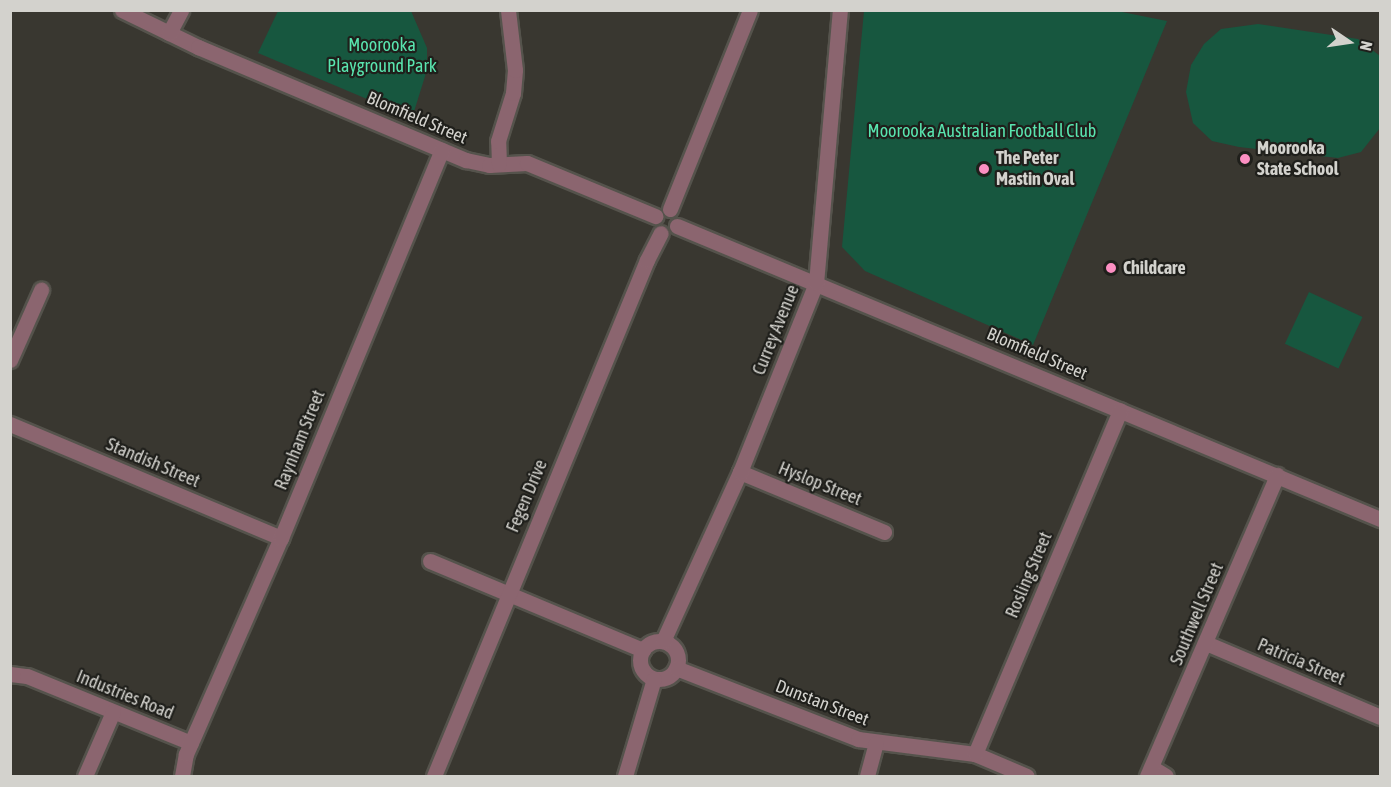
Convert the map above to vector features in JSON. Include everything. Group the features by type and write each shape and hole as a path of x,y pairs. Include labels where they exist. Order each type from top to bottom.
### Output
{"street":[{"name":"Blomfield Street","path":"122,10 169,33 478,164 520,162 536,166 655,216"},
{"path":"169,33 180,10"},
{"path":"499,164 498,141 513,93 514,70 508,10"},
{"path":"670,209 750,10"},
{"name":"Currey Avenue","path":"663,641 740,472 816,283 840,10"},
{"name":"Raynham Street","path":"191,743 281,538 442,150"},
{"path":"670,209 678,217 677,226 671,233 662,232 655,226 655,216 661,210 670,209"},
{"name":"Blomfield Street","path":"677,226 1380,519"},
{"name":"Fegen Drive","path":"434,777 507,594 662,232"},
{"path":"10,360 41,290"},
{"name":"Rosling Street","path":"975,754 1120,410"},
{"name":"Standish Street","path":"10,424 281,538"},
{"name":"Hyslop Street","path":"740,472 884,532"},
{"name":"Southwell Street","path":"1150,772 1277,475"},
{"path":"430,561 643,650"},
{"path":"663,641 675,649 676,668 666,678 654,679 641,668 643,650 650,643 663,641"},
{"name":"Patricia Street","path":"1206,643 1380,717"},
{"name":"Dunstan Street","path":"676,668 839,733 876,743 975,754 1027,777"},
{"name":"Industries Road","path":"10,674 27,676 191,743"},
{"path":"625,777 654,679"},
{"path":"85,777 113,712"},
{"path":"182,777 191,743"},
{"path":"867,777 876,743"},
{"path":"1150,772 1166,777"}],"green space":[{"name":"Moorooka Australian Football Club","path":"1112,10 1167,21 1033,345 865,271 842,247 864,11"},
{"name":"Moorooka Playground Park","path":"278,11 411,11 427,48 427,70 412,118 258,53"},
{"path":"1258,24 1358,39 1380,56 1380,128 1361,152 1338,158 1239,147 1212,141 1193,123 1186,92 1191,65 1204,44 1221,29"},
{"path":"1309,292 1362,317 1338,369 1285,344"}],"place":[{"name":"Moorooka State School","path":"1245,159"},
{"name":"The Peter Mastin Oval","path":"984,169"},
{"name":"Childcare","path":"1111,268"}]}
